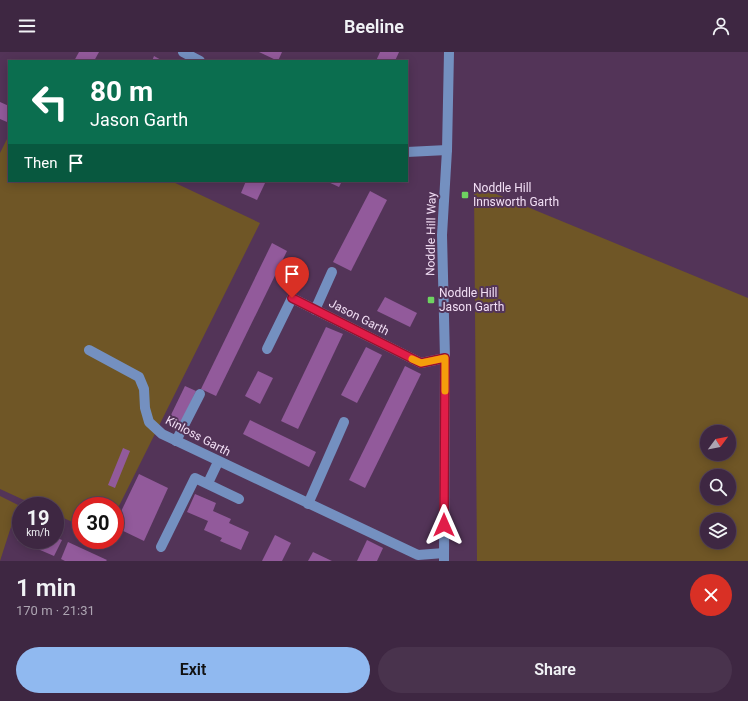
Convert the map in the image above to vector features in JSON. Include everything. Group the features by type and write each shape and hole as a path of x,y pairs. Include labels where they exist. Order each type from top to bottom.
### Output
{"street":[{"path":"183,52 198,60"},
{"name":"Noddle Hill Way","path":"444,557 445,358 442,235 447,150 449,52"},
{"path":"408,152 447,150"},
{"path":"315,310 332,272"},
{"name":"Jason Garth","path":"267,349 292,298 421,363 445,358"},
{"name":"Kinloss Garth","path":"89,350 139,377 144,389 145,408 149,422 162,434 218,462 418,555 444,557"},
{"path":"176,441 200,394"},
{"path":"308,504 344,422"},
{"path":"208,483 218,462"},
{"path":"161,547 195,478 239,499"}],"shaded area":[{"path":"8,137 8,182 173,182 260,223 123,497 72,497 72,522 64,518 64,497 17,497 0,489 0,153"},
{"path":"474,185 748,298 748,561 477,561"},
{"path":"0,496 12,502 12,524 0,561"}],"building":[{"path":"79,52 99,52 95,60 75,60"},
{"path":"259,52 282,52 278,60"},
{"path":"380,52 399,52 395,60 376,60"},
{"path":"154,56 161,60 152,60"},
{"path":"0,102 8,106 8,114 7,122 0,119"},
{"path":"246,182 266,182 257,200 241,193"},
{"path":"328,182 342,182 339,187"},
{"path":"370,191 387,200 351,271 333,262"},
{"path":"272,243 287,251 216,396 201,389"},
{"path":"385,297 417,313 410,327 377,311"},
{"path":"326,327 343,334 298,429 281,421"},
{"path":"366,347 382,355 357,403 341,395"},
{"path":"405,366 421,374 365,488 349,480"},
{"path":"258,371 273,378 260,404 245,396"},
{"path":"185,386 196,391 180,424 169,419"},
{"path":"250,420 316,452 309,467 243,434"},
{"path":"123,448 130,451 115,488 108,485"},
{"path":"139,474 168,488 144,541 124,531 124,505"},
{"path":"195,494 216,503 213,511 231,519 229,523 249,532 241,550 220,541 222,538 204,530 208,521 187,512"},
{"path":"275,535 291,543 282,561 262,561"},
{"path":"367,540 383,548 377,561 357,561"},
{"path":"68,542 72,544 72,549 83,549 107,560 65,561 61,559"},
{"path":"38,549 58,549 54,556"},
{"path":"313,552 332,561 308,561"}],"slow traffic":[{"path":"412,359 421,363 445,358 445,391"}],"place":[{"name":"Noddle Hill Innsworth Garth","path":"465,195"},
{"name":"Noddle Hill Jason Garth","path":"431,300"}],"route":[{"path":"292,298 421,363 445,358 444,525"}]}
